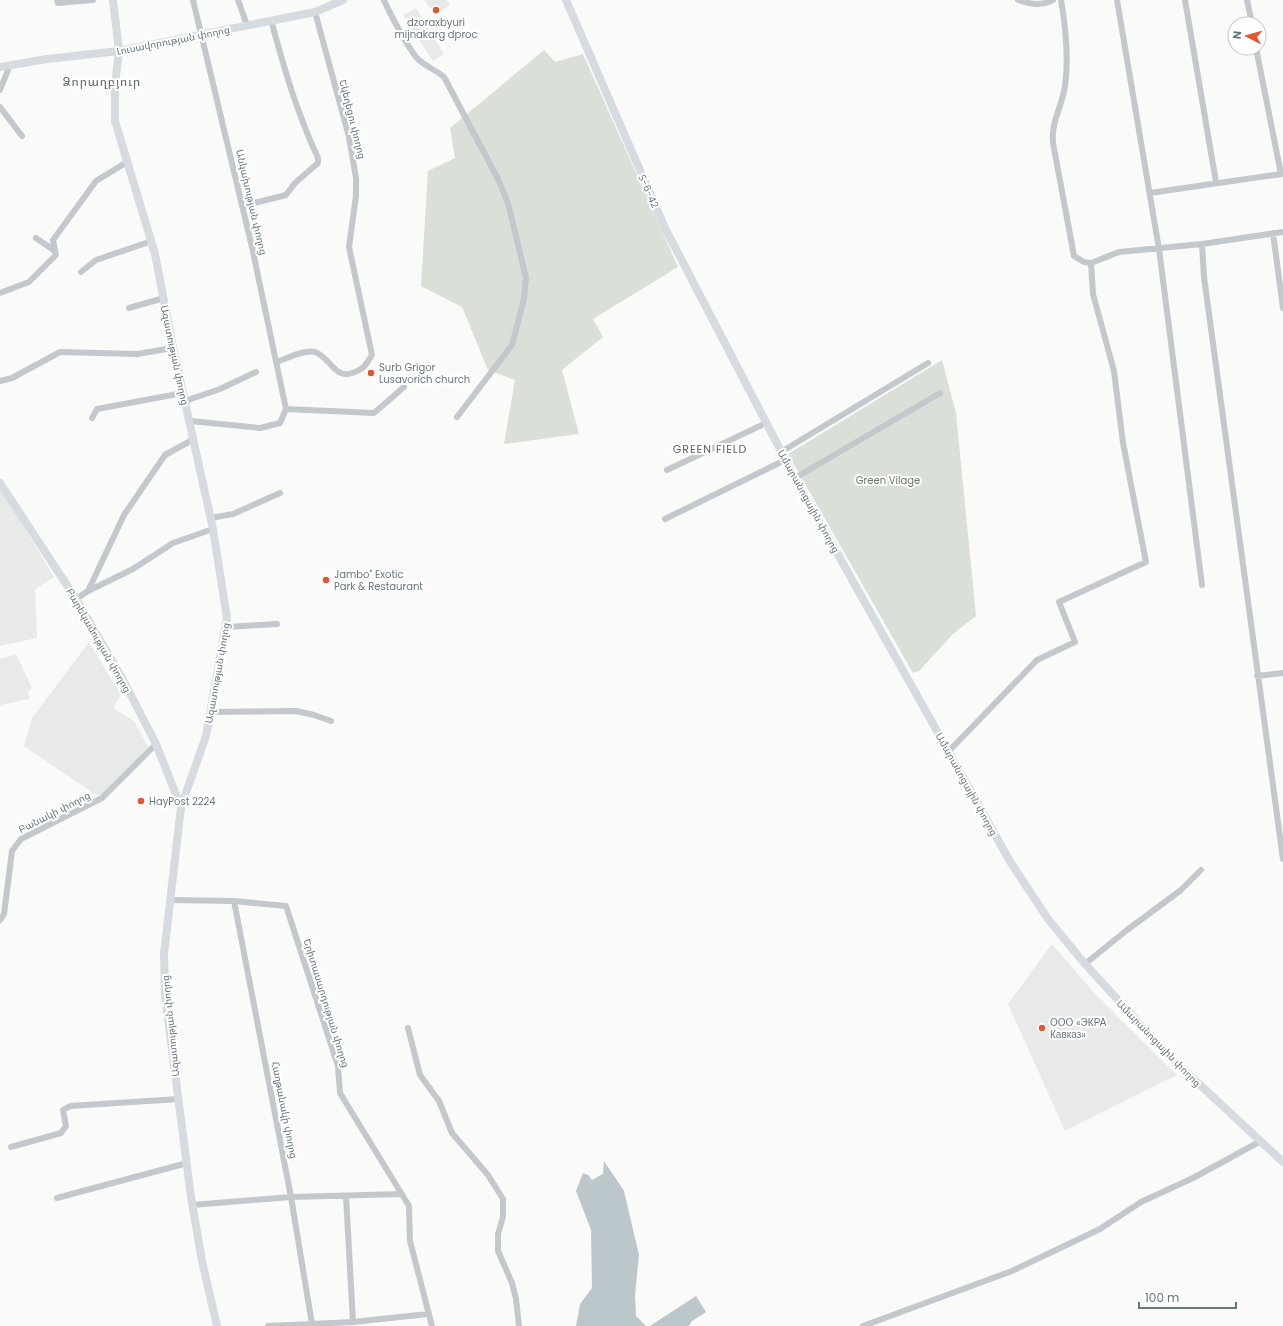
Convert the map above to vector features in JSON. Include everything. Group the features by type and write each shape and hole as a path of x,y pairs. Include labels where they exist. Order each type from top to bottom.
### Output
{"main road":[{"name":"Ազատության փողոց","path":"113,0 119,51 115,84 115,121 126,162 152,241 173,348 211,518 227,618 206,736 181,807 164,954 165,995 192,1206 202,1261 217,1326"},
{"name":"Լուսավորության փողոց","path":"0,67 119,51 315,12 344,0"},
{"name":"Տ-6-42","path":"566,0 666,230 742,377"},
{"name":"Ամարանոցային փողոց","path":"742,377 795,478 1011,863 1048,919 1085,964 1170,1057 1260,1141"},
{"name":"Բարեկամության փողոց","path":"0,483 76,599 122,678 156,744 181,807"},
{"name":"Տ-6-42","path":"1260,1141 1283,1162"}],"street":[{"path":"57,2 93,0"},
{"name":"Անկախության փողոց","path":"193,0 243,206 286,409"},
{"path":"238,0 247,25"},
{"path":"384,0 418,59 428,67 438,71 444,77 498,179 508,203 526,278 524,299 512,345 457,417"},
{"path":"1018,0 1027,4 1048,3 1053,0"},
{"path":"1061,0 1067,56 1065,88 1055,117 1052,132 1074,256 1084,262 1091,263 1119,252 1202,244 1283,232"},
{"path":"1117,0 1159,249 1202,585"},
{"path":"1185,0 1216,182"},
{"path":"1247,0 1250,16"},
{"name":"Եկեղեցու փողոց","path":"276,362 305,352 315,352 332,365 339,374 346,376 362,370 372,355 349,247 356,196 356,178 349,137 315,12"},
{"path":"243,206 286,195 295,183 318,163 318,158 296,106 284,70 272,20"},
{"path":"1150,193 1216,182 1281,174 1258,56"},
{"path":"0,90 10,65"},
{"path":"0,107 22,136"},
{"path":"0,293 29,282 56,255 54,240 96,181 126,162"},
{"path":"1273,234 1283,308"},
{"path":"36,238 55,251"},
{"path":"81,272 96,260 152,241"},
{"path":"1202,244 1204,277 1283,860"},
{"path":"949,751 1037,660 1075,642 1059,602 1146,562 1123,443 1114,372 1093,294 1091,263"},
{"path":"129,308 164,298"},
{"path":"0,381 12,378 60,352 137,354 173,348"},
{"path":"781,452 928,363"},
{"path":"92,418 97,409 184,397 220,389 256,372"},
{"path":"190,421 260,428 280,423 286,409 374,413 404,387"},
{"path":"795,478 940,393"},
{"path":"667,470 766,423"},
{"path":"88,591 124,515 165,455 194,440"},
{"path":"664,519 786,460"},
{"path":"211,518 233,514 280,493"},
{"path":"76,599 88,591 133,569 173,543 213,529"},
{"path":"226,627 278,624"},
{"path":"1257,676 1283,673"},
{"path":"210,712 296,711 331,721"},
{"name":"Բանակի փողոց","path":"0,920 4,914 12,851 20,839 102,798 156,744"},
{"path":"1085,964 1127,930 1181,890 1201,870"},
{"path":"170,900 234,901"},
{"name":"Երիտասարդության փողոց","path":"234,901 286,906 338,1066 340,1093 408,1206 410,1241 432,1326"},
{"name":"Հաղթանակի փողոց","path":"234,901 291,1197 312,1324"},
{"path":"408,1028 420,1076 439,1100 452,1133 488,1175 503,1199 503,1217 498,1234 498,1251 512,1283 516,1299 519,1326"},
{"path":"11,1147 61,1133 66,1126 63,1110 70,1106 178,1099"},
{"path":"863,1326 1012,1271 1100,1229 1141,1202 1193,1178 1260,1141"},
{"path":"57,1198 187,1163"},
{"path":"192,1206 291,1197 402,1194"},
{"path":"346,1196 353,1322"},
{"path":"268,1326 353,1322 428,1314"}],"shaded area":[{"name":"dzoraxbyuri mijnakarg dproc","path":"424,0 447,0 450,5 435,15"},
{"path":"416,8 444,54 433,61 403,15"},
{"path":"0,490 11,505 54,577 35,589 37,638 0,646"},
{"path":"89,642 121,695 113,708 134,721 148,747 102,795 96,795 24,746 32,718"},
{"path":"16,654 32,688 28,692 29,699 0,705 0,659"},
{"path":"1052,944 1096,995 1177,1075 1065,1131 1008,1004"},
{"path":"604,1161 624,1191 639,1255 635,1295 636,1316 646,1326 576,1326 580,1304 592,1288 591,1230 576,1191 583,1173 588,1175 592,1180 603,1174"},
{"path":"696,1296 706,1312 692,1321 689,1326 650,1326"}],"green space":[{"path":"544,50 555,62 583,54 678,267 593,319 603,337 562,370 579,434 504,444 515,380 488,370 462,307 421,286 428,171 455,158 450,128"},
{"name":"Green Vilage","path":"942,360 956,413 976,616 953,634 919,671 913,673 788,454"}],"place":[{"name":"dzoraxbyuri mijnakarg dproc","path":"436,10"},
{"name":"Surb Grigor Lusavorich church","path":"371,373"},
{"name":"Jambo\" Exotic Park & Restaurant","path":"326,580"},
{"name":"HayPost 2224","path":"141,801"},
{"name":"ООО «ЭКРА Кавказ»","path":"1042,1028"}],"district":[{"name":"Ձորաղբյուր","path":"102,82"},
{"name":"GREEN FIELD","path":"710,449"}]}
